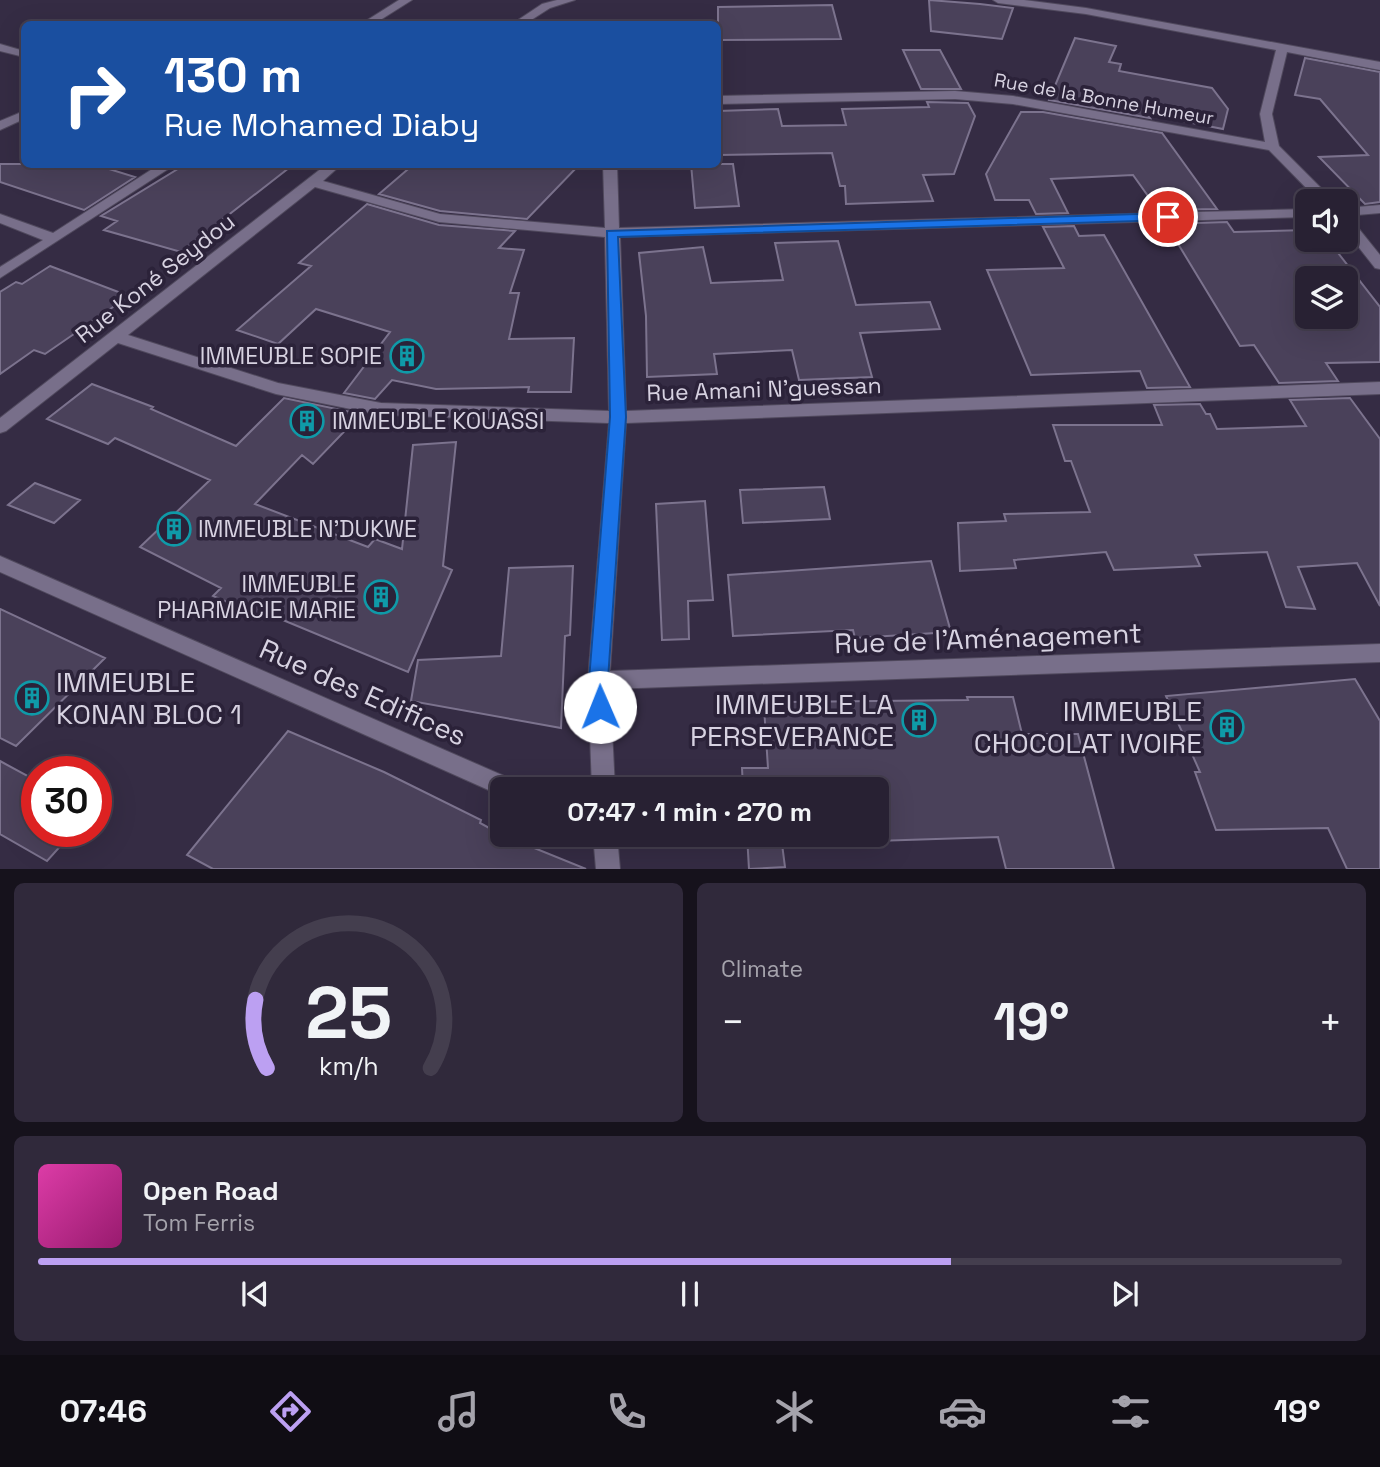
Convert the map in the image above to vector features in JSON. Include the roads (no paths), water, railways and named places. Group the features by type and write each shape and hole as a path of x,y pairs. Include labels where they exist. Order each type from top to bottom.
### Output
{"street":[{"path":"373,21 407,0"},
{"path":"523,21 546,6 570,0"},
{"path":"998,0 1086,11 1380,66"},
{"path":"0,47 21,53"},
{"path":"1282,47 1266,114 1273,146 1315,189"},
{"name":"Rue de la Bonne Humeur","path":"721,100 955,95 1002,99 1273,146"},
{"path":"0,126 21,116"},
{"path":"0,274 164,168"},
{"name":"Rue Koné Seydou","path":"0,427 331,168"},
{"path":"603,777 599,680 618,417 610,168"},
{"path":"313,182 439,218 611,233 1295,213"},
{"path":"1358,211 1380,209"},
{"path":"0,218 55,239"},
{"path":"1358,237 1380,265"},
{"name":"Rue Amani N'guessan","path":"118,337 276,388 381,409 618,417 1380,388"},
{"name":"Rue des Edifices","path":"0,564 490,780"},
{"name":"Rue de l'Aménagement","path":"599,680 1380,653"},
{"path":"606,847 608,869"}],"place":[{"name":"IMMEUBLE SOPIE","path":"407,356"},
{"name":"IMMEUBLE KOUASSI","path":"307,421"},
{"name":"IMMEUBLE N'DUKWE","path":"174,529"},
{"name":"IMMEUBLE PHARMACIE MARIE","path":"381,597"},
{"name":"IMMEUBLE KONAN BLOC 1","path":"32,698"},
{"name":"IMMEUBLE LA PERSEVERANCE","path":"919,720"},
{"name":"IMMEUBLE CHOCOLAT IVOIRE","path":"1227,727"}]}
